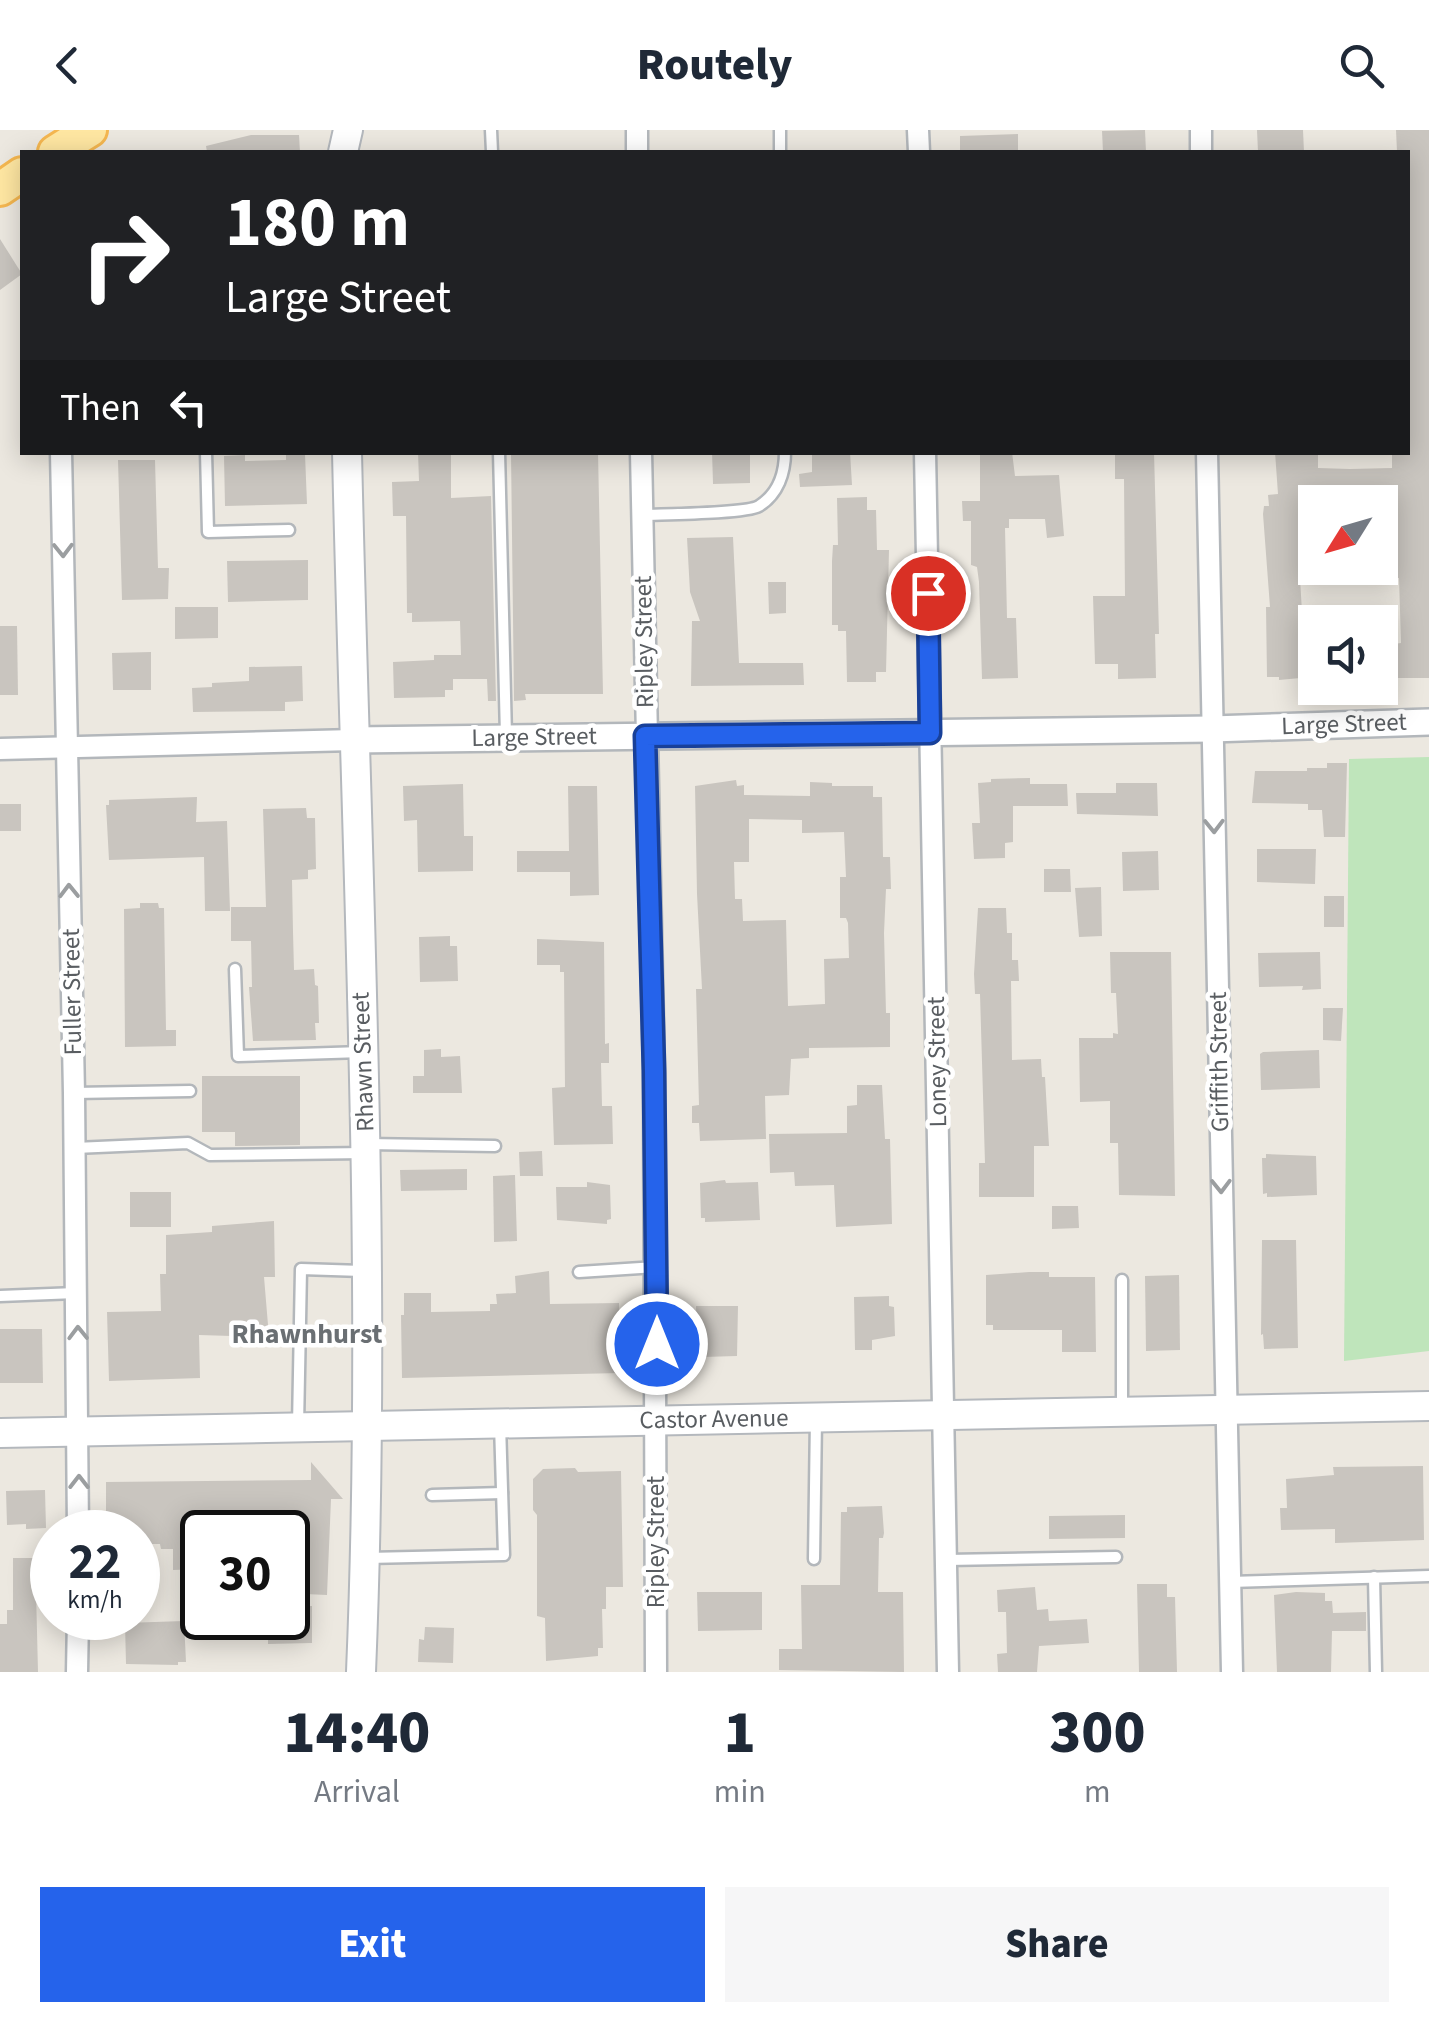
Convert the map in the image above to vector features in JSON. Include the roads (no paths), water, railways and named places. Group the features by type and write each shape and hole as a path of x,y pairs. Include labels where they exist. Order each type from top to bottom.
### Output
{"main road":[{"path":"56,150 90,130"},
{"name":"Rhawn Street","path":"346,455 368,1271 369,1425 361,1672"},
{"name":"Castor Avenue","path":"0,1433 1429,1406"}],"street":[{"name":"Fuller Street","path":"61,455 78,1510"},
{"name":"Ripley Street","path":"641,455 656,1267 656,1672"},
{"name":"Loney Street","path":"924,455 948,1672"},
{"name":"Griffith Street","path":"1207,455 1232,1672"},
{"name":"Large Street","path":"0,749 1429,722"},
{"path":"77,1672 78,1640"}],"lane":[{"path":"206,455 208,532 289,530"},
{"path":"499,455 506,737"},
{"path":"642,515 757,508 776,490 785,469 785,455"},
{"path":"234,969 238,1056 363,1052"},
{"path":"74,1093 190,1091"},
{"path":"75,1148 188,1143 210,1154 495,1146"},
{"path":"579,1272 656,1267"},
{"path":"298,1427 301,1269 368,1271"},
{"path":"1122,1280 1122,1411"},
{"path":"0,1296 77,1293"},
{"path":"814,1559 816,1417"},
{"path":"366,1558 504,1554 500,1423"},
{"path":"432,1495 502,1493"},
{"path":"947,1560 1116,1558"},
{"path":"1230,1582 1429,1576"},
{"path":"1374,1577 1376,1672"}],"district":[{"name":"Rhawnhurst","path":"307,1334"}]}
